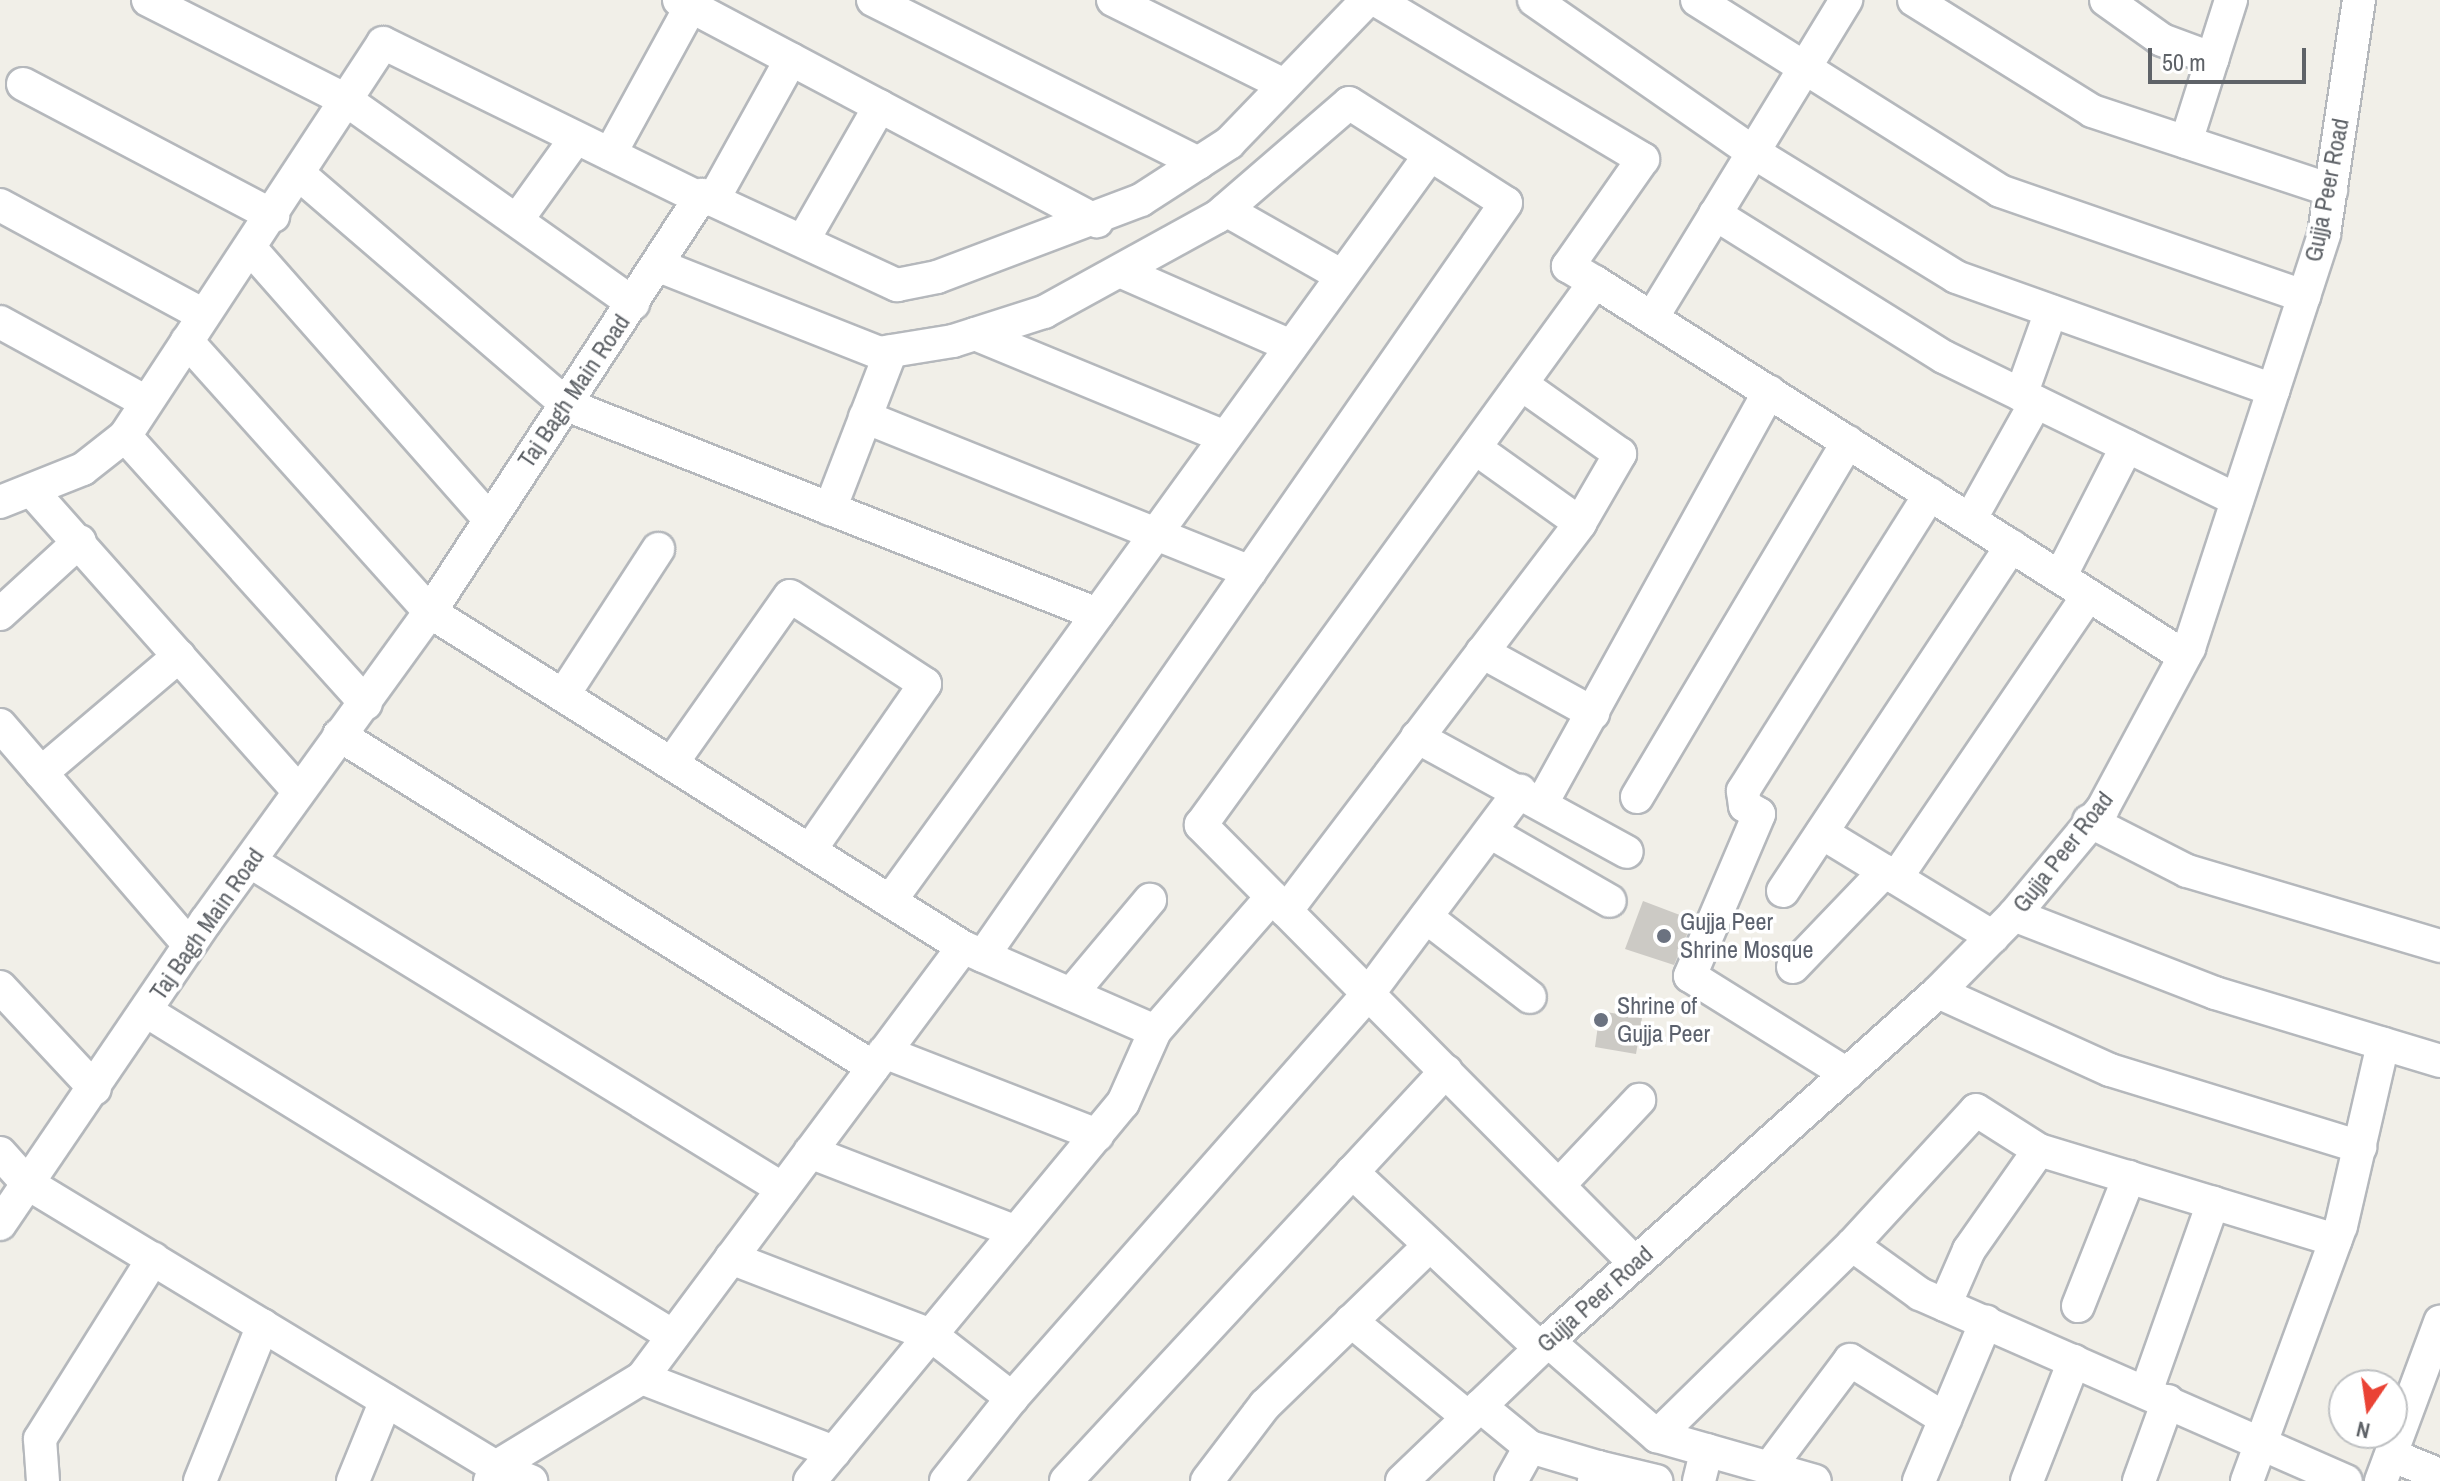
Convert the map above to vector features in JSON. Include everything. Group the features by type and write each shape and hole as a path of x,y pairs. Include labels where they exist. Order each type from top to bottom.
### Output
{"street":[{"path":"148,0 346,100 633,303"},
{"path":"873,0 1198,163"},
{"path":"1113,0 1282,84"},
{"path":"1534,0 1753,152 1956,277 2273,390"},
{"path":"1652,318 1846,0"},
{"path":"1914,0 2092,111 2331,190"},
{"path":"2106,0 2162,40 2213,59"},
{"path":"2186,142 2231,0"},
{"name":"Gujja Peer Road","path":"1402,1481 1544,1344 1938,992 2004,926 2103,808 2184,656 2304,296 2331,190 2359,0"},
{"path":"610,154 685,3 1097,221"},
{"path":"0,502 96,462 125,436 194,327 300,175 383,43 576,138 706,199 804,239 897,285 1097,221 1198,163 1229,143 1358,3 1643,159 1568,266 2184,656"},
{"path":"1714,5 1803,71 2000,191 2304,296"},
{"name":"Taj Bagh Main Road","path":"0,1224 95,1089 189,945 430,612 488,518 567,405 657,265 706,199 791,59"},
{"path":"23,84 273,216"},
{"path":"493,1474 642,1378 879,1059 973,952 1250,572 1506,203 1349,103 1226,210 1044,312 975,334 879,353 657,265"},
{"path":"804,239 880,106"},
{"path":"517,220 576,138"},
{"path":"890,901 1430,155"},
{"path":"300,175 567,405 1097,614"},
{"path":"0,205 194,327 430,612 973,952 1155,1031"},
{"path":"1226,210 1342,276"},
{"path":"1715,214 1944,357 2237,500"},
{"path":"251,249 488,518"},
{"path":"1120,271 1291,346"},
{"path":"1595,282 1201,825 1635,1263"},
{"path":"1970,520 2028,398 2051,311"},
{"path":"0,322 146,402"},
{"path":"975,334 1225,437"},
{"path":"830,509 891,351"},
{"path":"810,1481 1123,1103 1155,1031 1279,904 1417,737 1580,523 1620,454 1521,384"},
{"path":"946,1481 1012,1398 1368,994 1490,832 1531,797 1593,713 1769,392"},
{"path":"865,417 1250,572"},
{"path":"125,436 366,704"},
{"path":"1637,797 1848,442"},
{"path":"2060,577 2127,446"},
{"path":"1475,448 1580,523"},
{"path":"32,491 80,541 299,792"},
{"path":"1847,1074 1690,976 1759,814 1745,806 1743,791 1930,494"},
{"path":"0,614 80,541"},
{"path":"1783,891 2011,546"},
{"path":"564,694 658,549"},
{"path":"1793,967 1891,874 2088,595"},
{"path":"672,763 790,596 925,684 810,850"},
{"path":"1482,652 1593,713"},
{"path":"41,773 179,656"},
{"path":"0,725 189,945"},
{"path":"339,735 879,1059 1097,1135"},
{"path":"1417,737 1627,852"},
{"path":"2089,821 2187,871 2440,946"},
{"path":"1490,832 1610,901"},
{"path":"1822,833 1891,874 2004,926 2440,1061"},
{"path":"251,862 783,1189"},
{"path":"1071,994 1150,900"},
{"path":"1426,917 1530,997"},
{"path":"0,987 95,1089"},
{"path":"1938,992 2110,1070 2360,1147"},
{"path":"146,1011 673,1336"},
{"path":"2247,1481 2336,1240 2383,1044"},
{"path":"1066,1481 1446,1071"},
{"path":"1559,1185 1639,1100"},
{"path":"1657,1436 1852,1245 1976,1110 2039,1150 2336,1240"},
{"path":"1945,1305 1969,1250 2039,1150"},
{"path":"810,1152 1016,1232"},
{"path":"0,1153 27,1183 386,1400 493,1474 531,1481"},
{"path":"1352,1172 1429,1246 1657,1436 1815,1481"},
{"path":"2078,1306 2129,1177"},
{"path":"2139,1481 2157,1397 2213,1203"},
{"path":"1852,1245 1945,1305 2346,1481"},
{"path":"1207,1481 1265,1405 1429,1246"},
{"path":"731,1258 931,1335 1012,1398"},
{"path":"43,1481 40,1439 153,1259"},
{"path":"1351,1321 1474,1412 1530,1447 1596,1474 1656,1481"},
{"path":"1919,1481 1986,1322"},
{"path":"2440,1322 2386,1468 2440,1475"},
{"path":"200,1481 263,1325"},
{"path":"1769,1468 1850,1360 1945,1419"},
{"path":"2027,1481 2074,1361"},
{"path":"642,1378 834,1452"},
{"path":"353,1481 386,1400"},
{"path":"1511,1481 1530,1447"},
{"path":"1699,1481 1707,1450"}],"building":[{"name":"Gujja Peer Shrine Mosque","path":"1643,901 1693,920 1674,965 1625,949"},
{"path":"1600,1011 1642,1018 1636,1054 1595,1047"}],"place":[{"name":"Gujja Peer Shrine Mosque","path":"1664,936"},
{"name":"Shrine of Gujja Peer","path":"1601,1020"}]}
